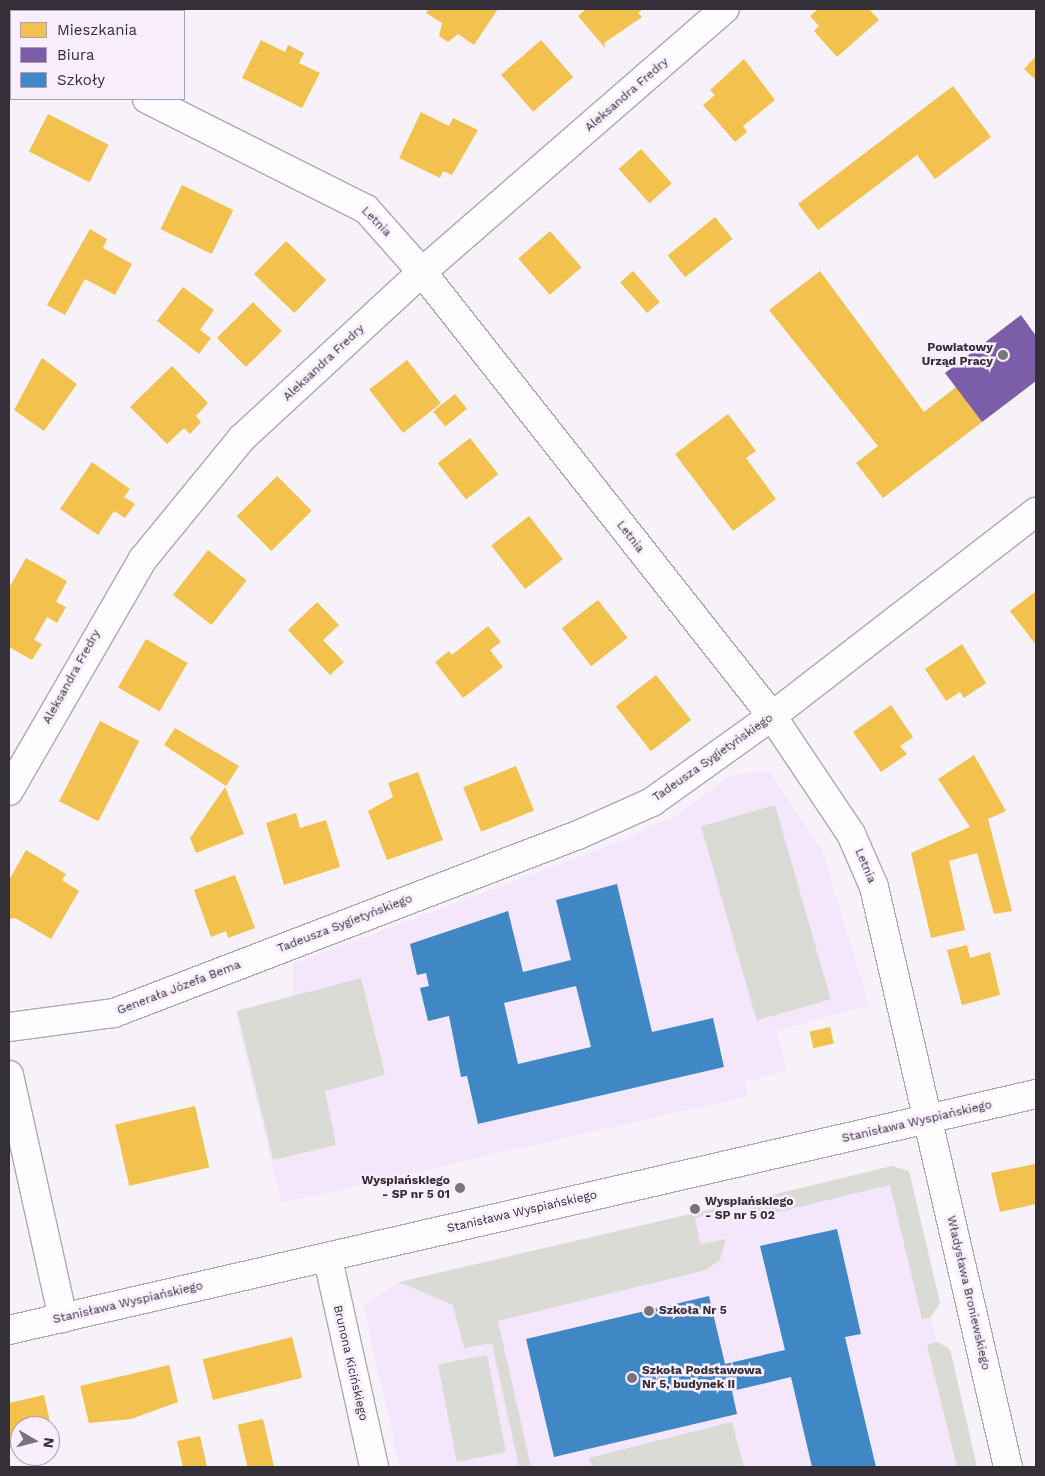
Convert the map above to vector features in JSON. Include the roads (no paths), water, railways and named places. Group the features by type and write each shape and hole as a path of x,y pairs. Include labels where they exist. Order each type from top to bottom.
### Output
{"street":[{"name":"Aleksandra Fredry","path":"9,791 107,615 183,506 242,438 422,272 725,9"},
{"name":"Letnia","path":"149,100 366,209 422,272 772,716 851,834 874,887 929,1119"},
{"name":"Tadeusza Sygietyńskiego","path":"260,957 652,802 772,716 1036,512"},
{"name":"Generała Józefa Bema","path":"9,1027 114,1013 260,957"},
{"path":"9,1075 63,1318"},
{"name":"Stanisława Wyspiańskiego","path":"9,1330 1036,1094"},
{"name":"Władysława Broniewskiego","path":"929,1119 1008,1467"},
{"name":"Brunona Kicińskiego","path":"328,1258 374,1467"}],"place":[{"name":"Powiatowy Urząd Pracy","path":"1003,355"},
{"name":"Wyspiańskiego - SP nr 5 01","path":"460,1188"},
{"name":"Wyspiańskiego - SP nr 5 02","path":"695,1209"},
{"name":"Szkoła Nr 5","path":"649,1311"},
{"name":"Szkoła Podstawowa Nr 5, budynek II","path":"632,1378"}]}
